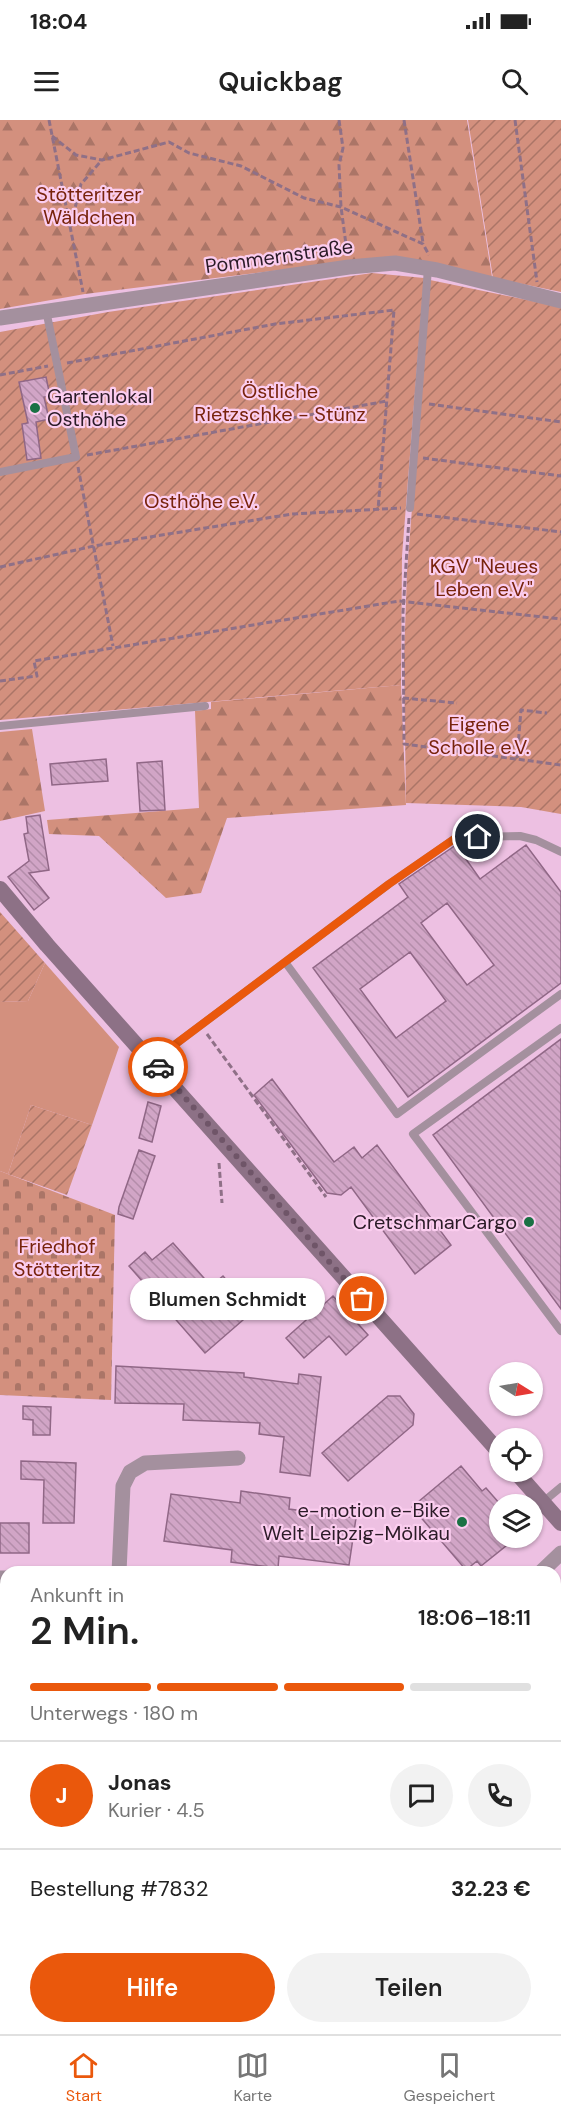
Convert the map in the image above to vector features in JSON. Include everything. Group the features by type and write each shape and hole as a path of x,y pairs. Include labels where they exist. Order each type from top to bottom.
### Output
{"main road":[{"path":"0,890 489,1441"},
{"path":"525,1482 536,1494"},
{"path":"543,1502 561,1523"}],"street":[{"name":"Pommernstraße","path":"0,318 85,303 349,267 395,263 432,269 561,301"},
{"path":"120,1566 123,1486 130,1472 145,1463 238,1458"},
{"path":"548,1566 561,1554"}],"lane":[{"path":"410,508 432,269"},
{"path":"0,472 76,457 46,310"},
{"path":"0,726 205,706"},
{"path":"153,1061 457,837 520,836 536,840 561,852"},
{"path":"285,962 397,1114 561,994"},
{"path":"561,1028 413,1134 561,1331"},
{"path":"543,1502 561,1487"}],"path":[{"path":"49,120 85,303"},
{"path":"339,120 344,148 339,165 341,207 349,267"},
{"path":"404,120 423,244 432,269"},
{"path":"515,120 537,284"},
{"path":"52,136 76,155 102,160 169,142 189,153 241,166 304,198 341,207 423,244"},
{"path":"70,225 81,184 102,160"},
{"path":"0,375 275,324 394,310 378,510"},
{"path":"113,647 76,457 387,401"},
{"path":"418,403 561,422"},
{"path":"433,459 561,476"},
{"path":"0,567 94,546 292,514 410,508 403,602 404,744 561,765"},
{"path":"422,514 561,532"},
{"path":"0,681 37,676 34,661 403,602 561,619"},
{"path":"403,698 457,703"},
{"path":"517,758 521,710 547,713"},
{"path":"201,1025 326,1197"},
{"path":"217,1136 222,1203"}],"green space":[{"name":"Stötteritzer Wäldchen","path":"0,120 467,120 492,277 394,256 85,294 0,309"},
{"path":"468,120 561,120 561,292 493,278"},
{"name":"Osthöhe e.V.","path":"372,273 424,278 402,556 401,685 0,720 0,332 108,312"},
{"name":"KGV \"Neues Leben e.V.\"","path":"430,280 561,307 561,814 521,807 406,803 404,658 407,572"},
{"path":"401,685 406,805 227,818 201,893 166,898 99,836 49,834 47,820 199,808 195,711 211,709 211,702"},
{"path":"32,729 45,811 0,821 0,732"},
{"path":"0,912 45,963 28,1001 0,1002"},
{"path":"45,963 119,1047 92,1125 31,1105 8,1174 0,1171 0,1002 28,1001"},
{"path":"31,1105 92,1125 67,1195 8,1174"},
{"name":"Friedhof Stötteritz","path":"0,1171 115,1215 111,1400 0,1395"}],"building":[{"name":"Gartenlokal Osthöhe","path":"46,377 50,396 44,397 49,419 36,422 41,458 27,460 22,424 28,423 19,382"},
{"path":"106,759 108,781 52,785 50,764"},
{"path":"162,761 165,810 140,811 137,763"},
{"path":"40,815 49,870 29,873 49,898 34,910 8,877 29,861 24,834 28,833 26,817"},
{"path":"456,845 480,879 526,845 561,892 561,983 408,1097 313,968 408,897 399,884","holes":["447,903 494,965 467,985 421,923","410,952 446,1001 396,1038 360,989"]},
{"name":"CretschmarCargo","path":"561,1039 561,1309 433,1135"},
{"path":"272,1079 334,1162 354,1147 362,1158 377,1145 451,1245 415,1274 351,1187 341,1195 327,1193 254,1095"},
{"path":"148,1102 161,1106 152,1142 139,1138"},
{"path":"139,1150 155,1156 133,1219 118,1214"},
{"path":"173,1243 211,1286 223,1276 246,1302 242,1305 248,1311 241,1318 243,1320 205,1353 129,1266 145,1252 152,1260"},
{"path":"333,1296 368,1335 346,1355 329,1336 304,1358 286,1338"},
{"path":"116,1366 244,1373 244,1377 298,1384 299,1374 321,1377 310,1476 280,1472 284,1437 259,1434 260,1423 183,1420 184,1404 115,1403"},
{"path":"388,1396 400,1396 414,1414 413,1425 348,1481 322,1453"},
{"path":"23,1406 51,1407 50,1435 33,1435 33,1420 23,1419"},
{"path":"21,1461 76,1463 74,1523 43,1523 44,1480 21,1479"},
{"name":"e-motion e-Bike Welt Leipzig-Mölkau","path":"461,1466 482,1491 486,1488 491,1494 489,1494 489,1548 504,1548 481,1566 477,1561 471,1566 463,1566 412,1507"},
{"path":"241,1491 290,1498 289,1509 356,1518 349,1565 279,1556 278,1566 231,1562 232,1550 164,1541 171,1494 240,1503"},
{"path":"0,1523 29,1523 29,1553 0,1553"}],"way so far":[{"path":"158,1067 362,1299"}],"place":[{"name":"Gartenlokal Osthöhe","path":"35,408"},
{"name":"CretschmarCargo","path":"529,1222"},
{"name":"Blumen Schmidt","path":"362,1299"},
{"name":"e-motion e-Bike Welt Leipzig-Mölkau","path":"462,1522"}],"route":[{"path":"158,1067 153,1061 389,884 457,837 478,837"}],"park label":[{"name":"Östliche Rietzschke - Stünz","path":"280,402"},
{"name":"Eigene Scholle e.V.","path":"479,736"}]}
